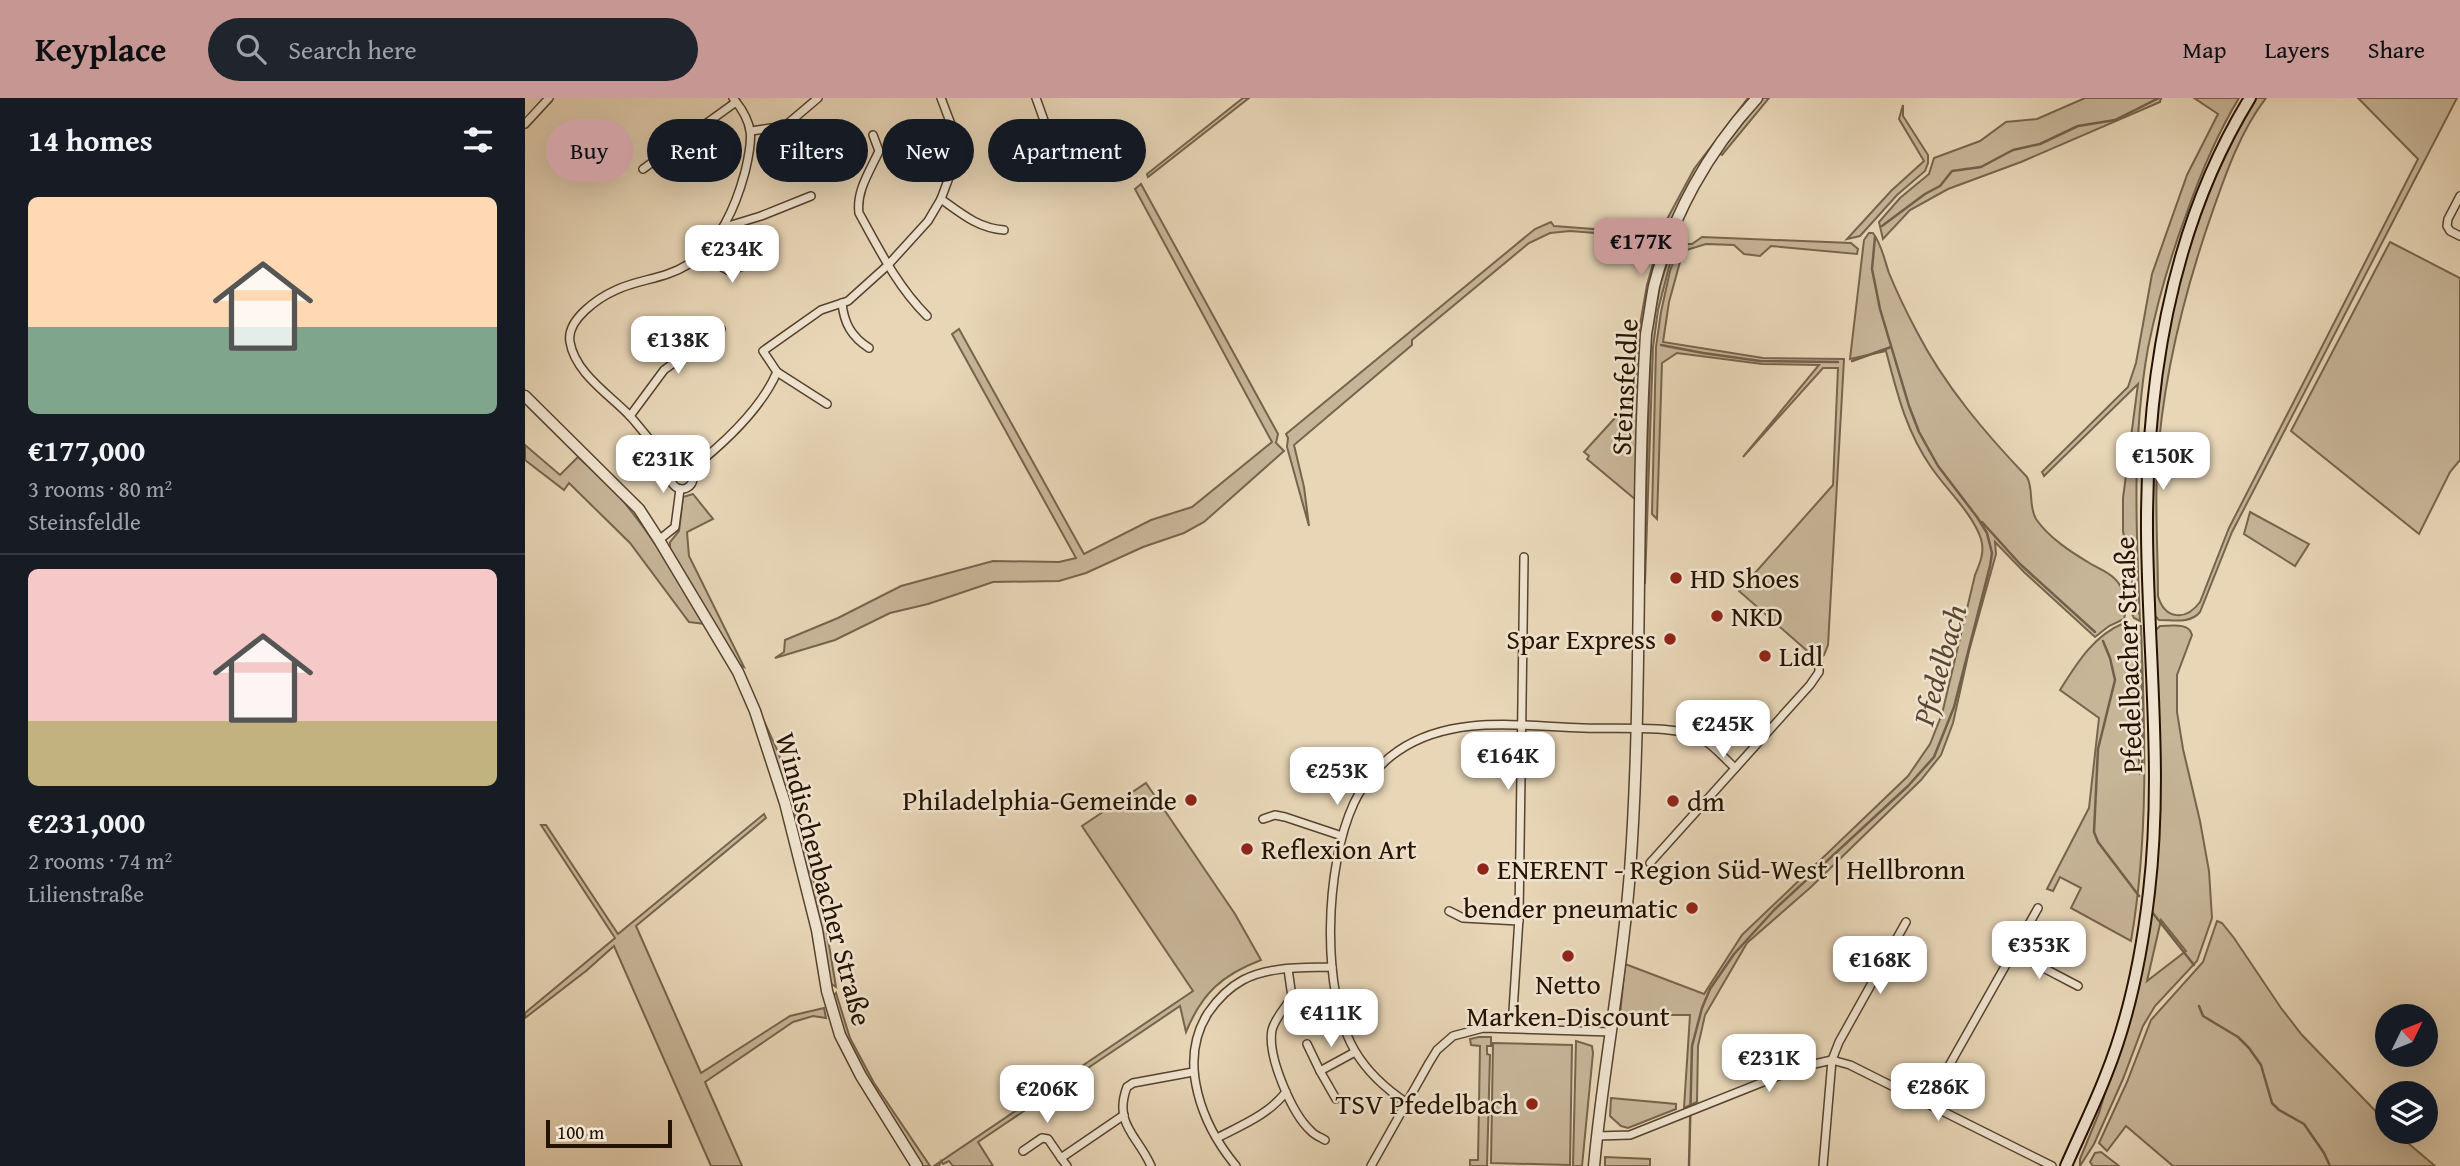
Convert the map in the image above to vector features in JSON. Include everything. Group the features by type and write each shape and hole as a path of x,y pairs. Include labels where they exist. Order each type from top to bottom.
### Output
{"main road":[{"name":"Pfedelbacher Straße","path":"2066,1166 2107,1073 2119,1037 2137,965 2149,893 2155,803 2147,484 2151,408 2157,361 2168,307 2192,223 2231,132 2250,98"}],"street":[{"path":"525,124 549,98"},
{"path":"751,131 785,126 818,98"},
{"path":"827,404 777,372 763,351 821,310 842,303 888,265 928,221 941,199 960,148 941,98"},
{"path":"1036,98 1044,119"},
{"name":"Steinsfeldle","path":"1594,1166 1621,963 1630,871 1646,334 1654,286 1683,208 1700,175 1728,133 1757,98"},
{"path":"643,169 734,100 750,123 748,160 742,184 725,227 689,264 603,297 576,320 570,330 572,353 581,367 630,416 674,469"},
{"path":"873,135 879,151 861,189 859,214 910,299 926,316"},
{"path":"725,227 811,196"},
{"path":"2460,196 2447,226 2460,236"},
{"path":"941,199 972,222 990,229 1004,230"},
{"path":"702,252 711,261 729,271 771,256"},
{"path":"842,303 843,314 853,338 869,348"},
{"path":"630,416 663,370 721,329"},
{"path":"690,470 751,414 777,372"},
{"path":"525,396 639,509 659,540 675,527 680,489"},
{"path":"682,467 690,470 692,483 687,488 680,489 671,481 674,469 682,467"},
{"name":"Windischenbacher Straße","path":"659,540 738,672 755,711 785,803 817,930 827,991 839,1035 917,1166"},
{"path":"1512,1027 1519,921 1524,557"},
{"path":"1650,863 1810,685 1819,672 1819,664"},
{"path":"1407,1103 1376,1079 1355,1052 1338,1005 1332,967 1333,874 1342,836 1354,803 1366,782 1397,752 1440,730 1472,725 1636,729 1687,733 1699,737 1735,768"},
{"path":"1263,819 1275,815 1285,817 1342,836"},
{"path":"1928,1103 2038,908"},
{"path":"1449,911 1463,918 1519,921"},
{"path":"1823,1166 1832,1060 1839,1042 1906,922"},
{"path":"2013,952 2078,986"},
{"path":"1236,1166 1217,1138 1199,1095 1193,1072 1195,1041 1201,1024 1228,989 1243,980 1271,970 1332,967"},
{"path":"1288,969 1292,997 1274,1022 1271,1033 1275,1068 1310,1131 1325,1140"},
{"path":"1371,1166 1429,1063 1445,1042 1465,1031 1483,1027 1611,1032"},
{"path":"1307,1044 1336,1099"},
{"path":"1319,1071 1355,1052"},
{"path":"1597,1136 1630,1135 1801,1067 1832,1060 1850,1065 2052,1166"},
{"path":"1151,1166 1126,1127 1123,1097 1126,1087 1133,1083 1193,1072"},
{"path":"1217,1138 1256,1118 1279,1101 1286,1092"},
{"path":"1061,1158 1124,1115"},
{"path":"1023,1151 1042,1138 1048,1139 1067,1166"}],"shaded area":[{"path":"1243,98 1249,98 1148,177 1147,174"},
{"path":"1748,98 1752,98 1670,227 1657,229 1665,223 1694,169"},
{"path":"1763,98 1769,98 1722,155 1719,153"},
{"path":"2085,98 2161,98 2160,102 2021,162 1948,189 1910,210 1883,239 1879,222 1900,198 1929,174 1934,158 1980,141 2006,122 2037,119"},
{"path":"2194,98 2239,98 2216,140 2191,200 2164,281 2148,348 2137,450 2140,621 2134,618 2131,612 2138,613 2123,531 2123,498 2138,384 2044,476 2042,472 2128,387 2136,363 2152,274 2187,175 2218,114"},
{"path":"2255,98 2266,98 2235,153 2202,244 2175,339 2164,403 2156,484 2158,596 2166,610 2176,615 2189,612 2200,602 2229,528 2418,159 2358,98 2457,98 2232,532 2200,612 2187,620 2159,620 2154,615 2152,458 2155,406 2167,326 2202,208"},
{"path":"1903,105 1903,116 1928,155 1925,171 1897,195 1860,236 1847,239 1891,191 1924,161 1899,119"},
{"path":"1141,184 1278,434 1276,443 1284,451 1204,522 1184,533 1143,547 1086,573 1059,581 993,582 928,604 890,613 835,640 775,658 784,652 785,640 838,618 901,586 993,561 1059,562 1076,558 952,334 959,329 1084,554 1151,520 1192,507 1272,442 1135,189"},
{"path":"1551,222 1554,226 1660,234 1665,239 1651,286 1636,500 1587,459 1589,456 1584,452 1635,396 1638,336 1647,285 1659,242 1647,237 1570,231 1550,233 1529,243 1412,340 1412,345 1294,445 1304,487 1309,526 1287,447 1286,434 1535,229"},
{"path":"1869,233 1873,233 1879,242 1902,303 1940,371 1981,426 2027,477 2036,519 2061,544 2118,582 2125,603 2124,619 2095,637 1995,542 1996,554 1969,651 1953,723 1941,755 1921,780 1811,887 1747,943 1705,1015 1698,1046 1697,1102 1684,1108 1690,1015 1620,1015 1625,964 1704,994 1742,935 1908,776 1930,744 1942,714 1981,557 1981,539 1972,520 1931,467 1915,440 1898,397 1886,351 1850,359 1864,240"},
{"path":"1702,237 1851,243 1858,249 1857,254 1771,246 1760,256 1744,254 1734,245 1706,244 1683,251 1669,302 1663,342 1763,358 1844,359 1828,645 1820,658 1813,656 1739,591 1833,485 1838,368 1823,368 1743,457 1819,365 1762,364 1677,353 1662,363 1657,519 1652,514 1656,347 1661,312 1670,271 1680,244 1692,244"},
{"path":"2390,242 2460,278 2460,460 2450,472 2419,534 2291,431"},
{"path":"1673,244 1658,310 1653,347 1643,583 1651,333 1660,286"},
{"path":"525,445 560,475 578,457 606,483 651,538 705,624 689,622 630,543 569,483 564,490 525,460"},
{"path":"693,494 713,519 687,532 689,556 744,667 737,664 670,549 670,542 679,531 683,497"},
{"path":"2250,512 2309,544 2295,566 2244,534"},
{"path":"2124,623 2131,637 2138,675 2140,774 2142,700 2135,626 2141,626 2144,705 2141,862 2131,941 2071,908 2081,888 2060,877 2053,891 2047,889 2089,808 2099,718 2060,690 2095,643"},
{"path":"2160,626 2179,626 2187,628 2192,635 2177,675 2177,712 2209,871 2212,918 2197,961 2155,1006 2143,1026 2094,1144 2080,1166 2080,1159 2099,1113 2136,991 2152,900 2155,631","holes":["2161,920 2186,951 2147,981"]},
{"path":"759,710 779,754 825,921 836,987 830,983 818,913 802,845"},
{"path":"1146,783 1235,914 1261,960 1235,972 1215,987 1199,1006 1186,1032 1180,1006 978,1142 993,1166 953,1166 949,1161 943,1164 941,1161 1193,991 1082,826"},
{"path":"764,814 766,818 636,926 701,1073 790,1016 824,1008 826,1018 813,1016 793,1022 705,1082 742,1166 711,1166 614,946 525,1018 525,1013 615,938 541,825 546,825 618,934"},
{"path":"2217,921 2222,923 2302,1035 2375,1111 2375,1144 2409,1144 2435,1166 2173,1166 2126,1126 2107,1151 2099,1143 2151,1020 2203,962"},
{"path":"836,993 850,1038 874,1083 930,1166 921,1166 854,1058 833,996"},
{"path":"1491,1037 1491,1046 1487,1046 1487,1054 1490,1055 1487,1166 1470,1166 1470,1160 1478,1160 1480,1046 1471,1045 1470,1039"},
{"path":"1576,1041 1592,1046 1593,1053 1582,1166 1573,1166"},
{"name":"TSV Pfedelbach","path":"1493,1043 1572,1045 1570,1165 1491,1163"},
{"path":"1611,1098 1676,1104 1676,1109 1628,1128 1621,1126 1610,1116"},
{"path":"2101,1152 2119,1166 2093,1166 2090,1162 2095,1153"},
{"path":"1605,1157 1650,1159 1650,1166 1605,1166"}],"waterway":[{"path":"1882,226 1940,186 1952,171 1981,167 2013,150 2040,144 2078,126 2115,120 2159,98"},
{"name":"Pfedelbach","path":"1689,1166 1692,1046 1710,989 1734,954 1775,909 1908,786 1934,757 1954,707 1990,566 1992,553 1987,533 1938,466 1919,432 1909,406 1880,309 1872,269 1875,237"},
{"path":"1661,345 1760,361 1838,362"},
{"path":"1852,361 1891,347"},
{"path":"1982,522 2020,564 2095,632"},
{"path":"2103,641 2115,680 2098,749 2094,832 2098,842 2139,896"},
{"path":"2152,912 2194,965"},
{"path":"2199,1006 2203,1016 2238,1037 2249,1048 2261,1065 2272,1103 2304,1124 2330,1166"}],"place":[{"name":"HD Shoes","path":"1676,578"},
{"name":"NKD","path":"1717,616"},
{"name":"Spar Express","path":"1670,639"},
{"name":"Lidl","path":"1765,656"},
{"name":"Philadelphia-Gemeinde","path":"1191,800"},
{"name":"dm","path":"1673,801"},
{"name":"Reflexion Art","path":"1247,849"},
{"name":"ENERENT - Region Süd-West | Hellbronn","path":"1483,869"},
{"name":"bender pneumatic","path":"1692,908"},
{"name":"Netto Marken-Discount","path":"1568,956"},
{"name":"TSV Pfedelbach","path":"1532,1104"}]}
